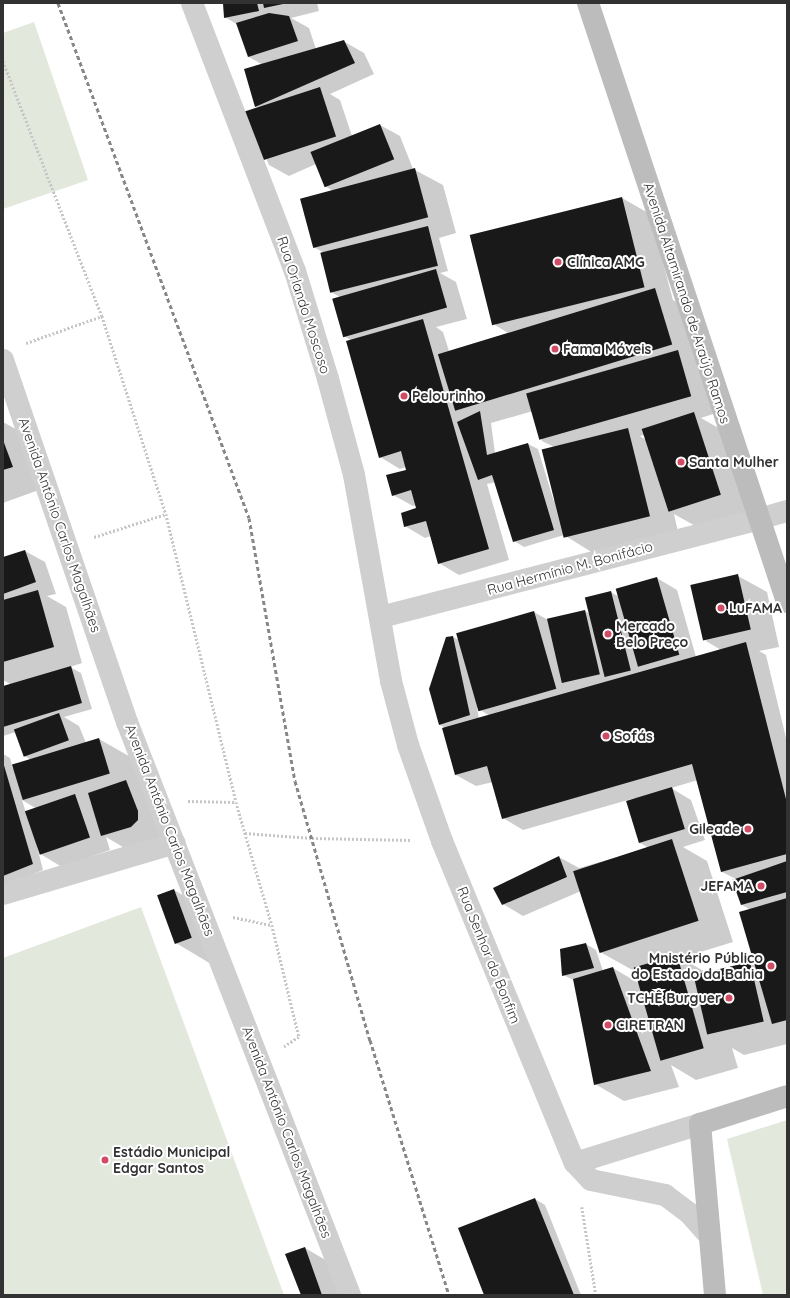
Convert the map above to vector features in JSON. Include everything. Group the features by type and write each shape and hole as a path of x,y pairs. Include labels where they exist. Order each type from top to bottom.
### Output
{"main road":[{"name":"Avenida Altamirando de Araújo Ramos","path":"588,3 787,602"},
{"path":"715,1295 700,1124 787,1096"}],"street":[{"name":"Rua Orlando Moscoso","path":"192,3 295,271 328,379 354,475 380,617"},
{"name":"Avenida Antônio Carlos Magalhães","path":"3,360 127,722 159,800 350,1295"},
{"name":"Rua Hermínio M. Bonifácio","path":"380,617 787,511"},
{"name":"Rua Senhor do Bonfim","path":"380,617 391,681 408,745 442,841 575,1163"},
{"path":"3,894 175,843"},
{"path":"700,1124 575,1163 591,1180 665,1195 689,1213 710,1236"}],"path":[{"path":"3,61 102,316 166,514 236,802 272,925 299,1037 260,1063"},
{"path":"24,343 102,316"},
{"path":"67,546 166,514"},
{"path":"159,800 236,802"},
{"path":"245,833 312,838 442,841"},
{"path":"575,1163 596,1295"}],"shaded area":[{"path":"34,22 88,180 3,209 3,33"},
{"name":"Estádio Municipal Edgar Santos","path":"141,907 284,1295 3,1295 3,958"},
{"path":"787,1120 787,1295 763,1295 727,1139"}],"building":[{"path":"223,3 257,3 259,11 224,18"},
{"path":"263,3 283,3 283,4 264,8"},
{"path":"269,13 289,16 298,41 248,57 236,23"},
{"path":"344,40 355,63 255,107 244,69"},
{"path":"320,87 336,136 260,161 244,112"},
{"path":"380,124 394,159 325,187 310,152"},
{"path":"415,168 428,217 313,248 300,199"},
{"name":"Clínica AMG","path":"622,197 644,287 492,325 470,235"},
{"path":"428,226 438,266 330,293 320,253"},
{"path":"436,269 447,307 343,337 332,299"},
{"name":"Fama Móveis","path":"655,288 672,344 455,411 438,354"},
{"name":"Pelourinho","path":"423,319 489,549 438,564 426,521 404,527 401,513 416,508 411,490 392,496 386,475 406,470 401,451 379,458 346,341"},
{"path":"678,350 691,396 539,440 526,394"},
{"path":"480,411 487,455 528,443 554,530 513,542 492,475 478,480 457,422"},
{"name":"Santa Mulher","path":"694,412 721,495 669,512 642,429"},
{"path":"628,428 650,516 564,538 542,450"},
{"path":"3,440 13,467 3,470"},
{"path":"25,550 36,582 3,594 3,557"},
{"name":"LuFAMA","path":"738,574 751,630 703,641 690,585"},
{"path":"657,577 679,655 638,667 616,589"},
{"path":"38,590 54,647 3,662 3,600"},
{"name":"Mercado Belo Preço","path":"611,591 631,671 605,677 585,598"},
{"path":"585,610 600,674 562,683 547,619"},
{"path":"534,611 556,689 478,711 456,633"},
{"path":"453,636 470,715 439,725 429,689 446,637"},
{"name":"Sofás","path":"746,642 787,803 787,854 721,872 692,764 502,819 487,766 455,775 442,728"},
{"path":"71,666 82,703 3,727 3,686"},
{"path":"59,713 69,740 24,757 14,729"},
{"path":"99,738 110,773 23,800 12,765"},
{"path":"3,762 33,864 3,876"},
{"path":"126,780 138,811 138,820 131,827 101,836 88,793"},
{"path":"672,787 685,829 639,843 626,801"},
{"path":"75,794 90,837 40,855 25,811"},
{"path":"672,839 699,921 600,953 573,871"},
{"path":"559,856 567,877 502,905 493,888"},
{"name":"JEFAMA","path":"787,861 787,892 741,905 732,880"},
{"path":"174,889 192,938 175,944 157,895"},
{"name":"Mnistério Público do Estado da Bahia","path":"787,898 787,1020 772,1024 739,912"},
{"path":"586,943 594,968 562,976 560,949"},
{"path":"677,955 704,1048 660,1061 634,967"},
{"name":"TCHÊ Burguer","path":"750,962 764,1021 707,1034 693,975"},
{"name":"CIRETRAN","path":"613,967 651,1071 594,1085 573,979"},
{"path":"535,1198 574,1295 484,1295 458,1228"},
{"path":"305,1247 322,1295 301,1295 285,1254"}],"railway":[{"path":"58,3 249,518 295,781 370,1040 449,1295"}],"place":[{"name":"Clínica AMG","path":"558,262"},
{"name":"Fama Móveis","path":"555,349"},
{"name":"Pelourinho","path":"404,396"},
{"name":"Santa Mulher","path":"681,462"},
{"name":"LuFAMA","path":"721,608"},
{"name":"Mercado Belo Preço","path":"608,634"},
{"name":"Sofás","path":"606,736"},
{"name":"Gileade","path":"748,829"},
{"name":"JEFAMA","path":"761,886"},
{"name":"Mnistério Público do Estado da Bahia","path":"771,966"},
{"name":"TCHÊ Burguer","path":"729,998"},
{"name":"CIRETRAN","path":"608,1025"},
{"name":"Estádio Municipal Edgar Santos","path":"105,1160"}]}
